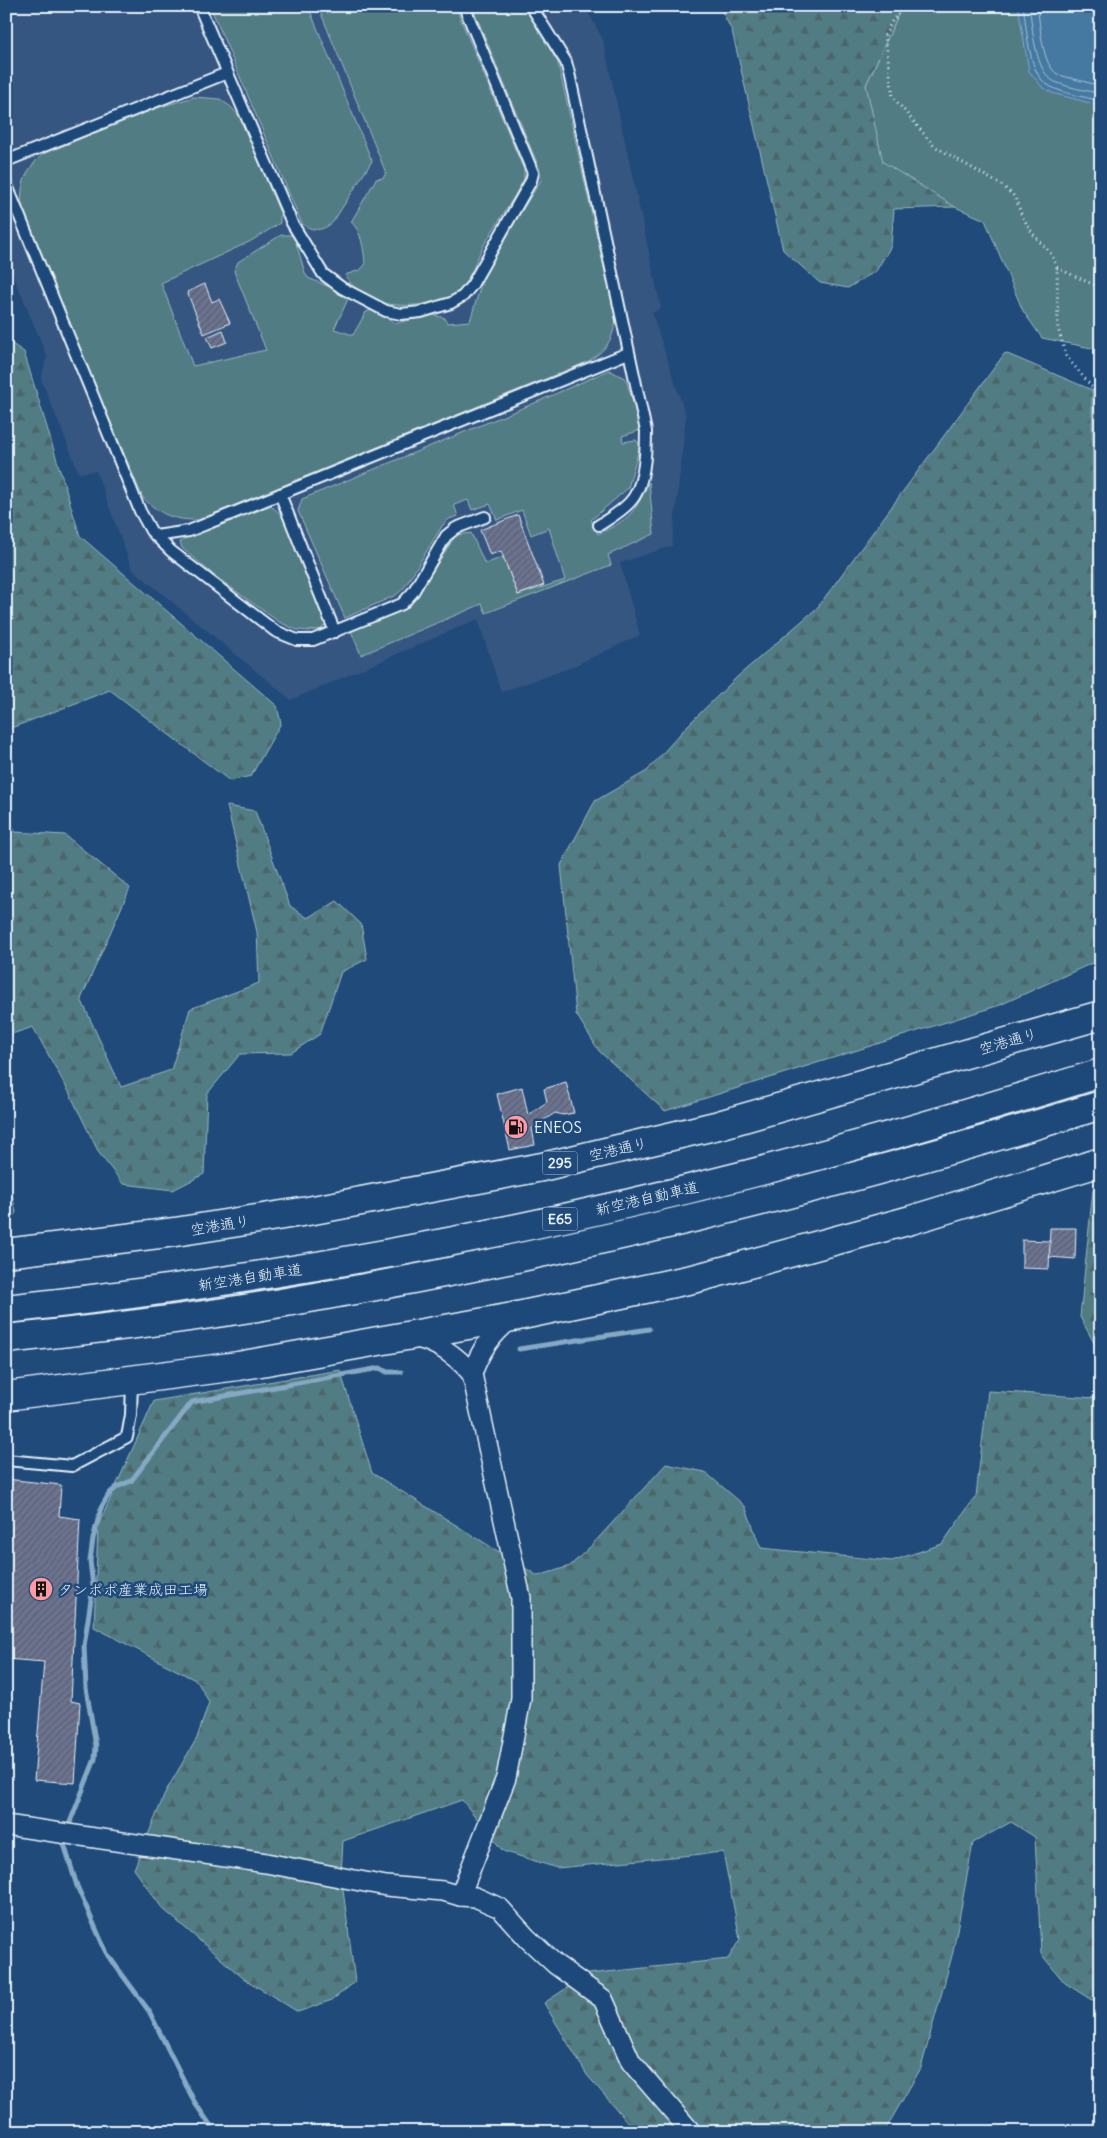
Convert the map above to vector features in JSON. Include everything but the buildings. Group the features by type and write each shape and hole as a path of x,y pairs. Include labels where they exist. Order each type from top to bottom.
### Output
{"highway":[{"name":"空港通り","path":"6,1253 174,1232 308,1210 542,1167 718,1125 1101,1015"},
{"name":"新空港自動車道","path":"6,1309 98,1299 257,1277 409,1250 554,1220 749,1174 968,1113 1101,1073"},
{"name":"新空港自動車道","path":"6,1339 104,1328 261,1306 415,1279 560,1249 758,1202 975,1143 1098,1106"},
{"path":"6,1396 238,1366 513,1317 697,1278 911,1220 1101,1162"}],"street":[{"path":"472,1374 488,1340 513,1317"},
{"path":"410,1336 440,1346 463,1364 472,1374 521,1598 521,1699 506,1778 460,1896"},
{"path":"6,1824 266,1863 386,1886 443,1891 460,1896 475,1897 500,1908 527,1938 556,1964 603,1999 631,2062 692,2132"}],"lane":[{"path":"199,6 292,223 323,274 342,288 386,311 401,314 421,312 451,303 463,296 472,285 531,181 533,173 464,6"},
{"path":"531,6 566,62 569,73 646,431 646,452 642,476 632,501 617,514 598,525"},
{"path":"6,161 227,73"},
{"path":"6,183 140,511 156,536 171,552 275,631 296,640 313,640 402,604 413,592 446,536 456,528 485,517"},
{"path":"156,536 189,531 628,353"},
{"path":"280,494 335,632"},
{"path":"6,1460 72,1466 127,1437 132,1415 132,1381"}],"path":[{"path":"904,6 892,21 885,36 893,97 934,146 1003,186 1015,197 1032,234 1052,254 1057,268 1058,328 1066,356 1101,398"},
{"path":"1057,268 1101,288"}],"shaded area":[{"path":"6,6 585,6 603,40 661,308 652,313 686,416 672,546 620,563 640,635 567,669 501,692 478,619 291,700 132,569 96,471 79,473 41,379 47,356 6,258"}],"green space":[{"path":"210,6 308,6 372,161 333,222 326,227 314,229 302,224"},
{"path":"318,6 455,6 524,170 524,179 484,245 466,282 458,292 443,300 412,305 384,303 362,292 351,284 345,275 360,270 365,265 360,236 351,222 376,179 383,178 386,173"},
{"path":"472,6 524,6 558,63 616,321 607,345 599,354 587,362 198,520 174,518 156,509 143,498 23,217 22,190 30,168 43,154 157,108 194,97 220,99 240,117 280,213 280,223 251,241 161,283 193,366 266,350 234,271 238,262 281,235 291,235 295,239 308,278 345,293 349,297 334,329 353,335 366,312 372,310 396,323 433,315 445,318 447,323 470,321 486,268 541,180 540,170"},
{"path":"719,6 900,6 896,20 866,85 883,162 955,207 894,209 891,246 876,271 848,288 820,283 783,250 732,31"},
{"path":"900,6 1101,6 1101,350 1042,338 1023,311 985,220 955,207 882,162 866,85 896,20"},
{"path":"6,340 24,352 80,536 277,706 281,723 251,776 230,781 110,690 6,730"},
{"path":"1005,353 1092,390 1093,517 1101,556 1101,959 1000,1005 665,1111 599,1051 576,1014 561,865 595,801 647,771 687,726 737,677 817,608"},
{"path":"609,370 626,379 641,430 622,436 623,442 636,440 640,445 628,488 591,520 598,534 618,524 635,508 649,482 654,534 608,555 611,565 486,613 482,604 361,655 351,631 410,606 456,535 471,533 485,564 503,557 518,595 565,580 549,528 531,535 522,510 497,520 490,504 472,510 468,500 454,505 458,516 449,519 442,526 404,588 396,595 345,618 298,511 302,499 537,402"},
{"path":"1101,386 1101,556 1093,517 1092,390"},
{"path":"271,506 282,515 328,621 322,629 297,630 279,622 215,576 182,548 180,542 185,538"},
{"path":"6,804 15,832 65,835 130,888 81,999 121,1087 171,1070 190,1009 259,983 257,932 227,806 255,811 290,906 308,918 337,901 361,924 367,959 341,972 320,1034 291,1053 240,1054 207,1094 204,1174 173,1190 123,1184 99,1153 69,1092 33,1027 6,1036"},
{"path":"1101,1186 1101,2006 1065,1983 1041,1954 1035,1837 1011,1822 973,1843 953,1952 921,2068 884,2132 636,2132 587,2075 544,2003 588,1974 728,1959 740,1939 723,1852 557,1868 503,1851 462,1800 343,1841 341,1874 355,1982 332,2000 298,2012 243,1978 162,1908 134,1869 166,1791 197,1738 209,1702 197,1681 94,1627 98,1526 154,1401 340,1370 372,1473 538,1576 570,1566 592,1545 666,1464 705,1472 745,1506 761,1548 892,1561 942,1544 976,1496 988,1391 1096,1398 1099,1352 1080,1317 1093,1189"},
{"path":"6,1192 12,1194 16,1212 9,1225 6,1226"}],"water":[{"path":"1018,6 1101,6 1101,106 1052,93 1042,87 1029,71"}],"waterway":[{"path":"519,1349 649,1329"},
{"path":"69,1825 95,1759 96,1746 86,1688 84,1646 93,1586 90,1561 93,1539 101,1508 109,1494 117,1487 131,1481 192,1402 380,1368 387,1372 401,1372"},
{"path":"64,1844 77,1886 107,1954 149,2011 195,2103 215,2132"}],"place":[{"name":"ENEOS","path":"516,1127"},
{"name":"タンポポ産業成田工場","path":"41,1589"}]}
